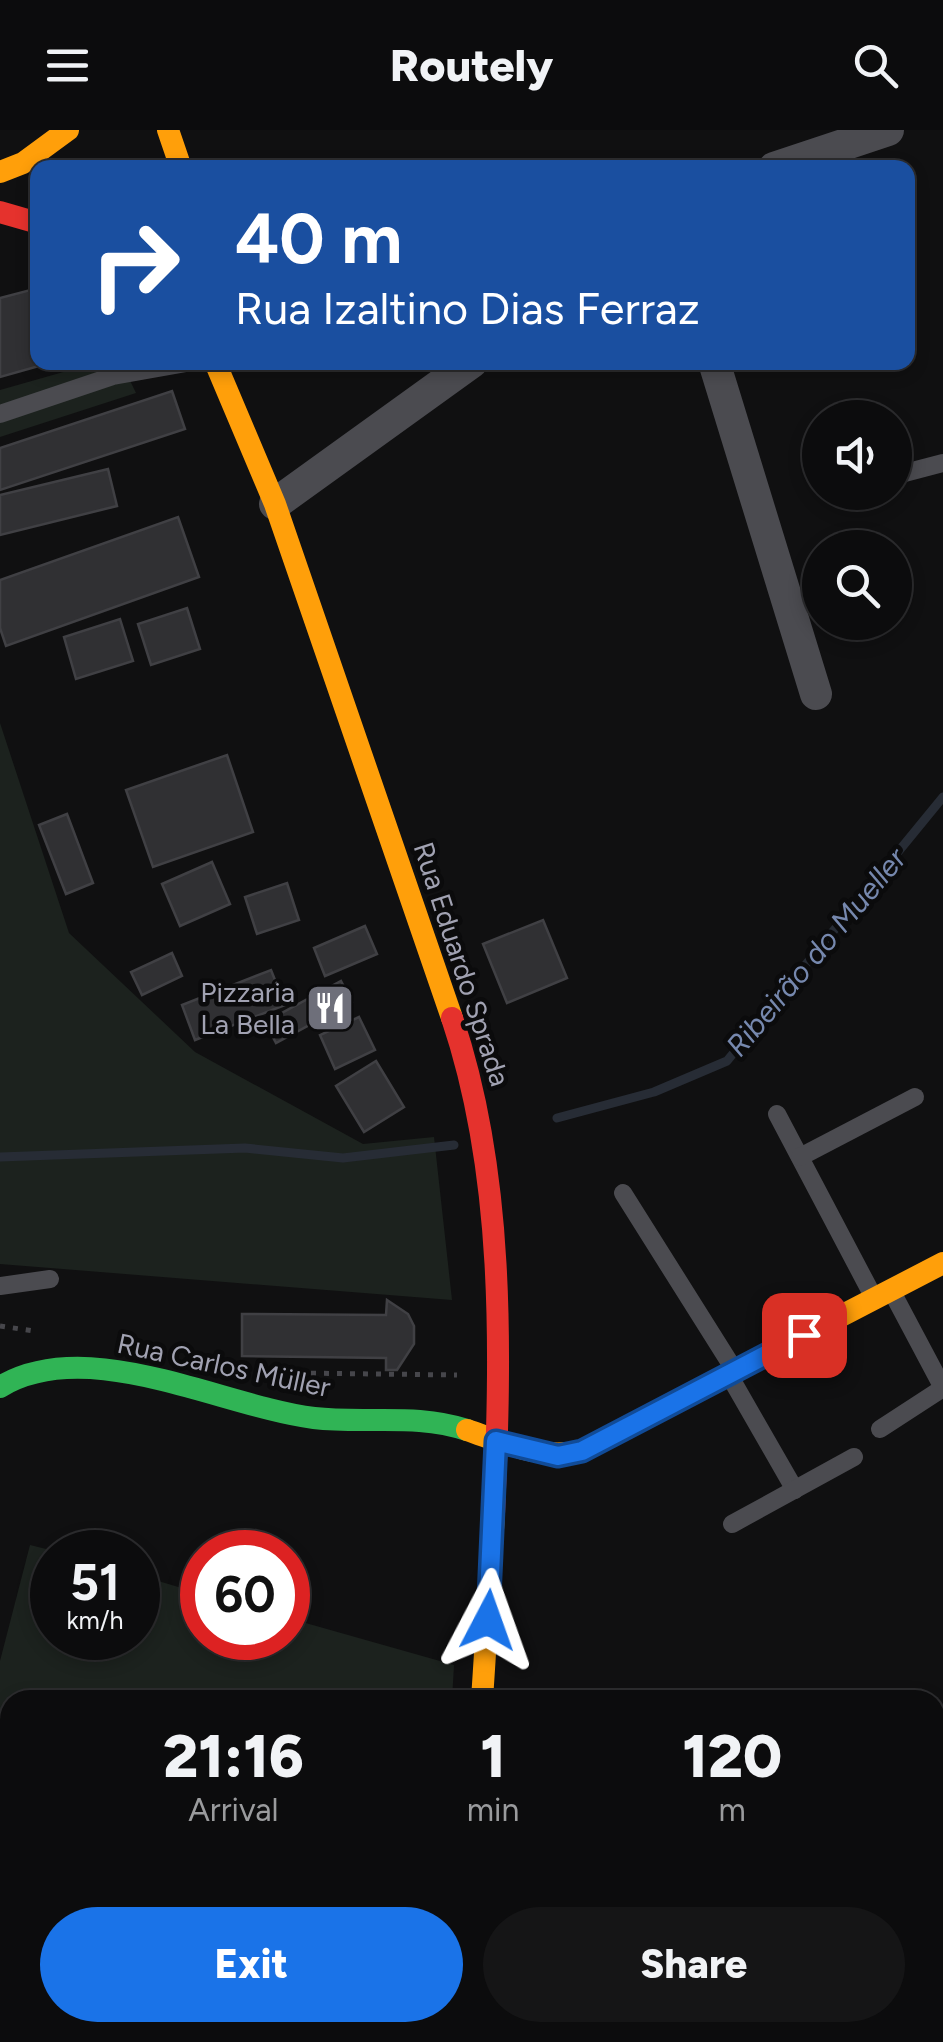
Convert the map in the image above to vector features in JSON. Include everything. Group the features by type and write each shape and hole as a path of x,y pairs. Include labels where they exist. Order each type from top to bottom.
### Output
{"main road":[{"path":"0,172 23,163 68,130"},
{"path":"168,130 178,160"},
{"path":"0,212 30,221"},
{"name":"Rua Eduardo Sprada","path":"218,370 275,504 459,1040 474,1097 495,1238 500,1376 483,1690"},
{"name":"Rua Eduardo Sprada","path":"262,413 275,504"},
{"name":"Rua Carlos Müller","path":"0,1386 20,1373 58,1364 94,1368 316,1418 434,1420 558,1456 582,1451 943,1262"}],"street":[{"path":"798,160 888,130"},
{"path":"275,504 461,370"},
{"path":"716,370 816,694"}],"lane":[{"path":"0,414 113,376 147,370"},
{"path":"912,470 943,463"},
{"path":"800,1157 915,1098"},
{"path":"778,1114 882,1294 943,1388 880,1429"},
{"path":"622,1193 732,1373 795,1490"},
{"path":"0,1286 50,1280"},
{"path":"732,1524 854,1457"}],"shaded area":[{"path":"70,370 125,370 136,393 0,437 0,390"},
{"path":"0,723 69,933 195,1052 363,1144 434,1137 452,1300 0,1264"},
{"path":"30,1545 30,1660 160,1660 160,1582 180,1587 180,1660 310,1660 310,1624 454,1665 453,1690 0,1690 0,1661"}],"building":[{"path":"30,290 30,369 0,377 0,298"},
{"path":"172,391 185,429 0,490 0,448"},
{"path":"108,469 117,506 0,535 0,495"},
{"path":"178,517 199,577 6,646 0,628 0,580"},
{"path":"187,608 200,649 151,665 138,624"},
{"path":"120,619 133,661 76,679 64,637"},
{"path":"227,755 253,832 153,867 126,790"},
{"path":"67,814 93,883 66,894 39,825"},
{"path":"212,862 230,904 180,926 162,884"},
{"path":"287,883 299,920 257,934 245,897"},
{"path":"543,920 567,978 507,1003 483,944"},
{"path":"365,926 377,954 325,976 314,948"},
{"path":"172,953 182,976 142,995 131,972"},
{"path":"271,970 285,1005 195,1040 182,1005"},
{"path":"341,981 352,1002 276,1043 265,1022"},
{"path":"359,1017 375,1050 335,1069 320,1035"},
{"path":"376,1061 404,1107 364,1132 336,1086"},
{"path":"387,1300 408,1314 414,1326 414,1344 397,1370 386,1370 386,1358 242,1356 242,1314 386,1315"}],"waterway":[{"name":"Ribeirão do Mueller","path":"557,1118 654,1092 727,1061 943,797"},
{"name":"Ribeirão do Mueller","path":"0,1157 245,1148 343,1158 454,1145"}],"traffic: fast":[{"path":"0,1387 35,1373 73,1368 113,1370 314,1418 410,1420 467,1430"}],"traffic: slow":[{"path":"0,172 23,163 68,130"},
{"path":"168,130 178,160"},
{"path":"218,370 275,504 452,1018"},
{"path":"467,1430 537,1452 581,1451 943,1263"},
{"path":"483,1690 494,1514"}],"traffic: jam":[{"path":"0,212 30,221"},
{"path":"452,1018 482,1139 496,1264 498,1390 494,1514"}],"place":[{"name":"Pizzaria La Bella","path":"330,1008"}],"route":[{"path":"488,1620 496,1441 558,1456 582,1451 804,1335"}]}
